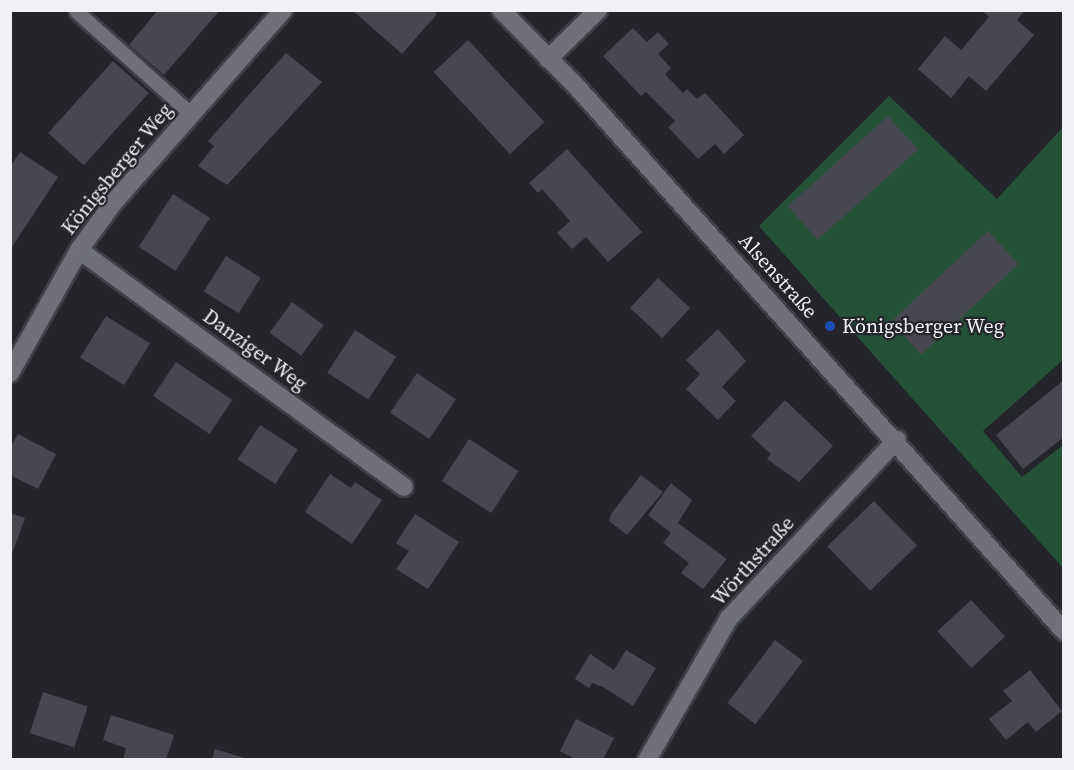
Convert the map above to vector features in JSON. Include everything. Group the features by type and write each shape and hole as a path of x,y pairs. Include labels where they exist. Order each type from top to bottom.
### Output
{"street":[{"name":"Königsberger Weg","path":"10,373 79,250 114,202 283,10"},
{"name":"Alsenstraße","path":"501,10 897,440 1064,631"},
{"path":"548,59 598,10"},
{"name":"Danziger Weg","path":"79,250 404,487"},
{"name":"Wörthstraße","path":"647,759 729,618 897,440"}],"lane":[{"path":"77,12 191,114"}],"green space":[{"path":"889,96 997,199 1063,127 1063,360 983,431 1022,477 1063,445 1063,568 759,226"}],"building":[{"path":"158,10 220,10 164,75 129,45"},
{"path":"352,10 433,10 437,14 402,54"},
{"path":"981,10 1025,10 1017,20 1034,35 986,91 969,76 951,98 918,69 945,36 961,50 989,17"},
{"path":"633,28 647,42 658,32 669,44 658,54 671,68 665,74 683,93 687,89 697,99 705,93 744,135 724,154 715,144 698,159 668,127 675,121 646,92 641,96 603,56"},
{"path":"468,40 544,122 510,154 434,72"},
{"path":"286,53 322,82 227,185 198,166 214,146 208,141"},
{"path":"113,61 149,93 84,165 48,133"},
{"path":"888,116 918,149 818,240 788,206"},
{"path":"567,149 642,232 608,262 586,237 572,249 557,233 570,221 542,189 538,193 529,183"},
{"path":"20,152 58,177 10,250 10,167"},
{"path":"173,194 210,218 176,271 139,247"},
{"path":"988,231 1019,264 921,355 891,322"},
{"path":"226,256 261,278 239,313 204,292"},
{"path":"658,278 690,308 662,338 630,308"},
{"path":"292,302 324,325 301,356 270,333"},
{"path":"106,316 150,344 124,385 80,358"},
{"path":"718,329 746,361 722,387 736,401 718,420 686,389 700,374 686,360"},
{"path":"355,330 396,357 368,399 327,373"},
{"path":"176,362 232,400 209,434 153,396"},
{"path":"417,373 456,399 429,439 390,413"},
{"path":"1064,380 1064,437 1023,469 996,435"},
{"path":"785,400 833,446 799,482 767,459 771,454 751,436"},
{"path":"260,425 298,450 275,484 238,459"},
{"path":"18,434 56,454 38,489 10,475 10,448"},
{"path":"469,439 518,471 491,513 442,481"},
{"path":"330,474 351,488 355,482 382,500 352,544 305,512"},
{"path":"641,475 663,492 627,535 609,521 611,514"},
{"path":"671,483 692,500 678,523 727,559 703,589 681,573 689,563 663,543 671,533 648,515"},
{"path":"874,501 917,546 870,591 827,546"},
{"path":"10,513 25,518 11,557 10,557"},
{"path":"415,514 459,542 428,589 396,569 409,551 396,543"},
{"path":"971,600 1005,637 971,668 937,631"},
{"path":"775,640 803,661 755,724 727,703"},
{"path":"626,650 656,668 633,706 603,687 592,683 589,688 575,679 590,654 614,670"},
{"path":"1030,670 1062,711 1036,732 1028,722 1006,740 989,719 1012,701 1003,691"},
{"path":"43,692 88,707 74,747 30,733"},
{"path":"111,715 174,735 166,760 123,760 126,748 103,740"},
{"path":"576,719 614,738 603,760 577,760 560,751"},
{"path":"215,749 248,759 248,760 212,760"}],"place":[{"name":"Königsberger Weg","path":"830,326"}]}
